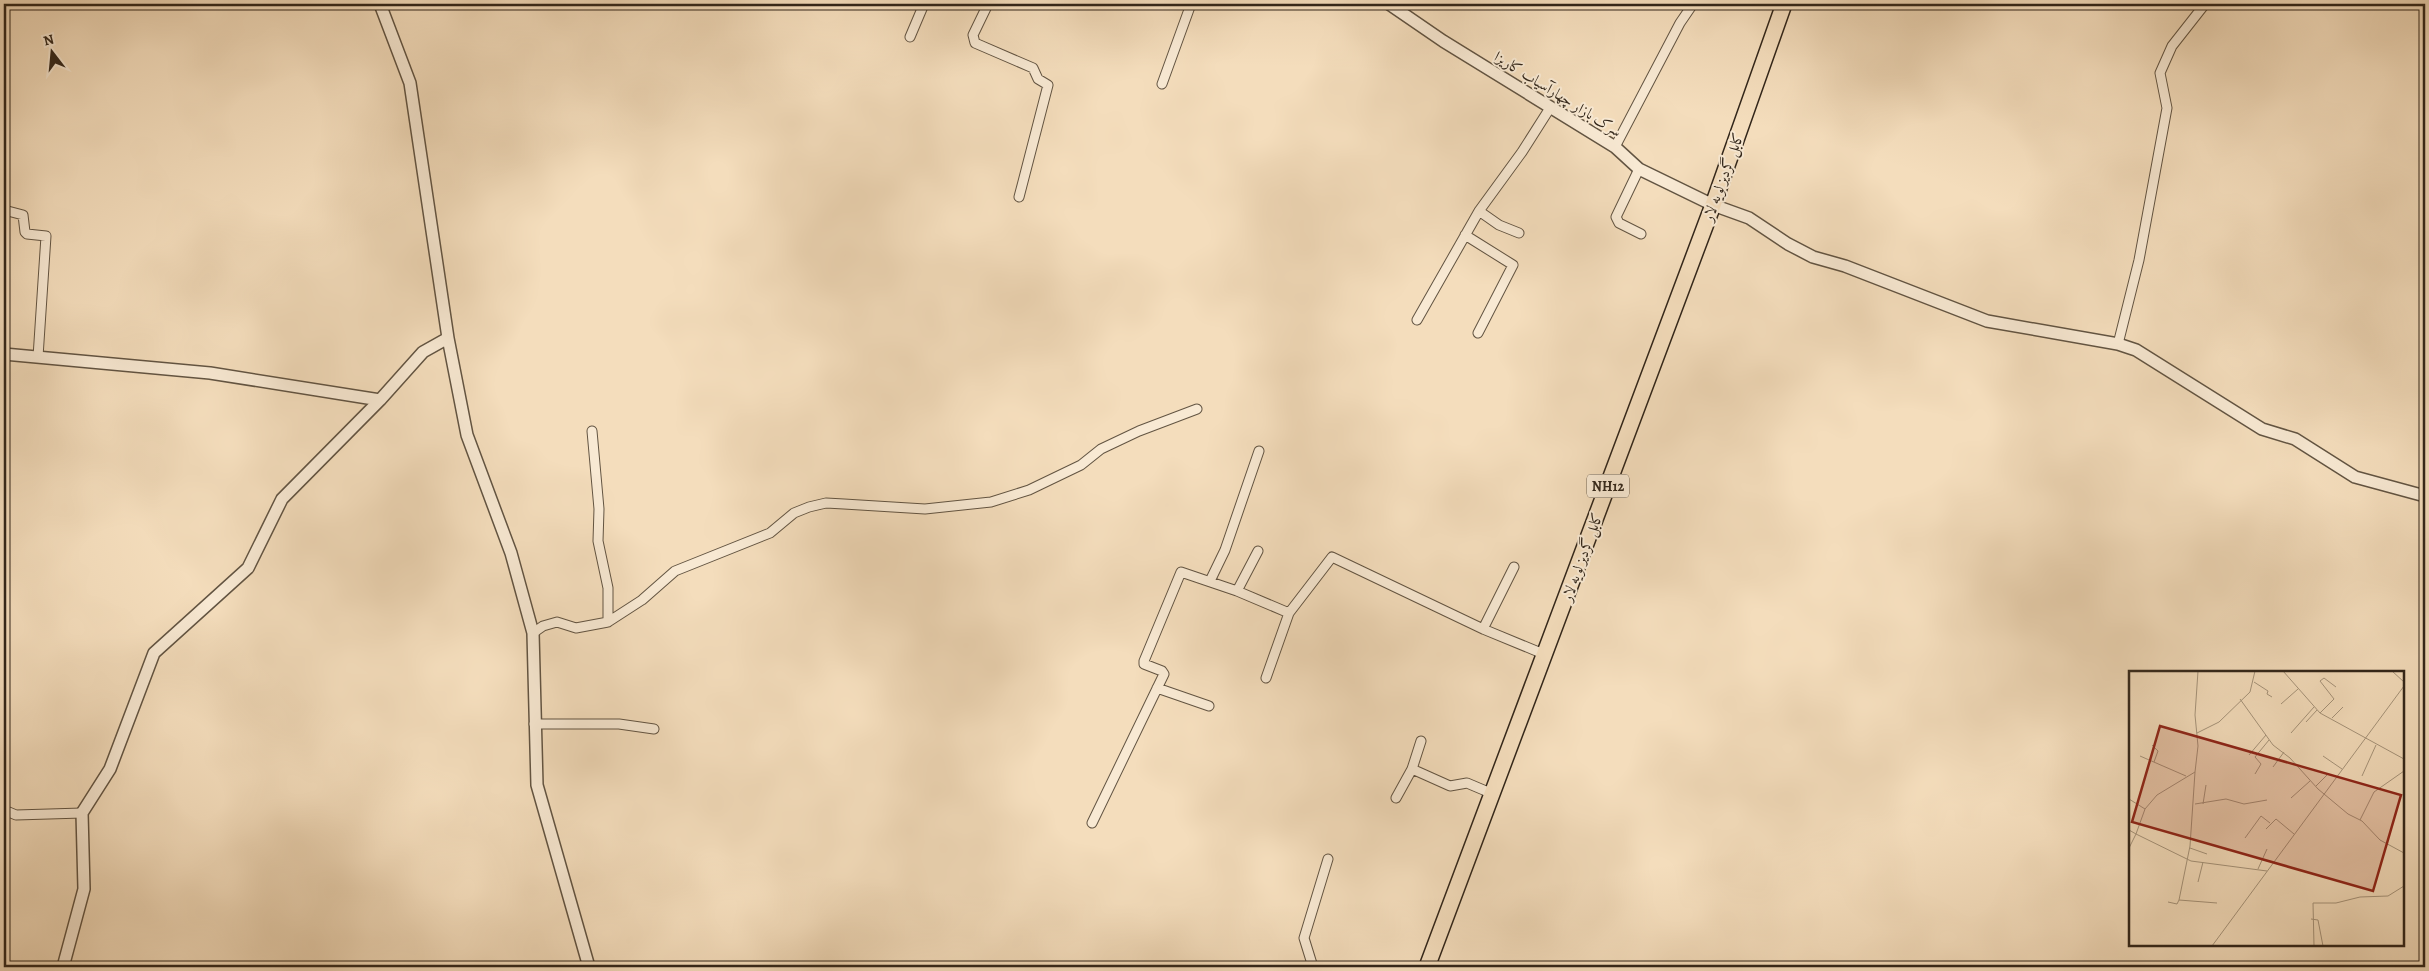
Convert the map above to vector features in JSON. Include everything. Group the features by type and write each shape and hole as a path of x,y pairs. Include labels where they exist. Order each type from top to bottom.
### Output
{"highway":[{"name":"کابل گردیز لویه لار","path":"1427,967 1546,655 1713,205 1784,4"}],"street":[{"path":"380,4 410,83 448,338 467,435 511,553 533,633 537,785 589,967"},
{"path":"910,37 924,4"},
{"path":"988,4 973,35 975,43 1033,68 1038,78 1048,85 1019,197"},
{"path":"1162,84 1191,4"},
{"name":"سرک بازار چهارآسیاب کاریزا","path":"1389,4 1443,41 1615,147 1639,169 1713,205 1749,218 1813,258 1845,266 1986,321 2118,344 2136,350 2262,430 2295,439 2355,477 2425,496"},
{"path":"1615,147 1680,24 1693,4"},
{"path":"2118,344 2139,260 2167,108 2160,73 2172,46 2205,4"},
{"path":"1417,320 1479,211 1522,152 1550,108"},
{"path":"1639,169 1616,217 1619,222 1641,234"},
{"path":"4,210 24,217 25,232 27,234 46,236 38,357"},
{"path":"1479,211 1499,225 1519,233"},
{"path":"1466,235 1513,265 1478,333"},
{"path":"63,967 84,890 82,812 110,769 154,653 248,568 282,499 380,400 423,352 448,338"},
{"path":"4,354 210,373 380,400"},
{"path":"533,633 544,626 557,622 576,628 608,622 642,600 674,571 770,533 794,513 809,507 826,503 925,509 991,502 1029,490 1082,465 1101,449 1132,434 1196,409"},
{"path":"592,431 599,509 598,540 608,588 608,622"},
{"path":"1210,581 1225,550 1259,451"},
{"path":"1237,591 1258,551"},
{"path":"1266,678 1289,613 1332,557 1483,629 1546,655"},
{"path":"1483,629 1514,567"},
{"path":"1092,823 1164,672 1144,664 1144,661 1181,572 1237,591 1289,613"},
{"path":"1157,688 1210,706"},
{"path":"534,724 619,724 654,729"},
{"path":"1396,798 1412,769 1420,741"},
{"path":"1412,769 1450,786 1467,783 1493,794"},
{"path":"4,810 16,815 82,812"},
{"path":"1313,967 1304,938 1328,859"}]}
